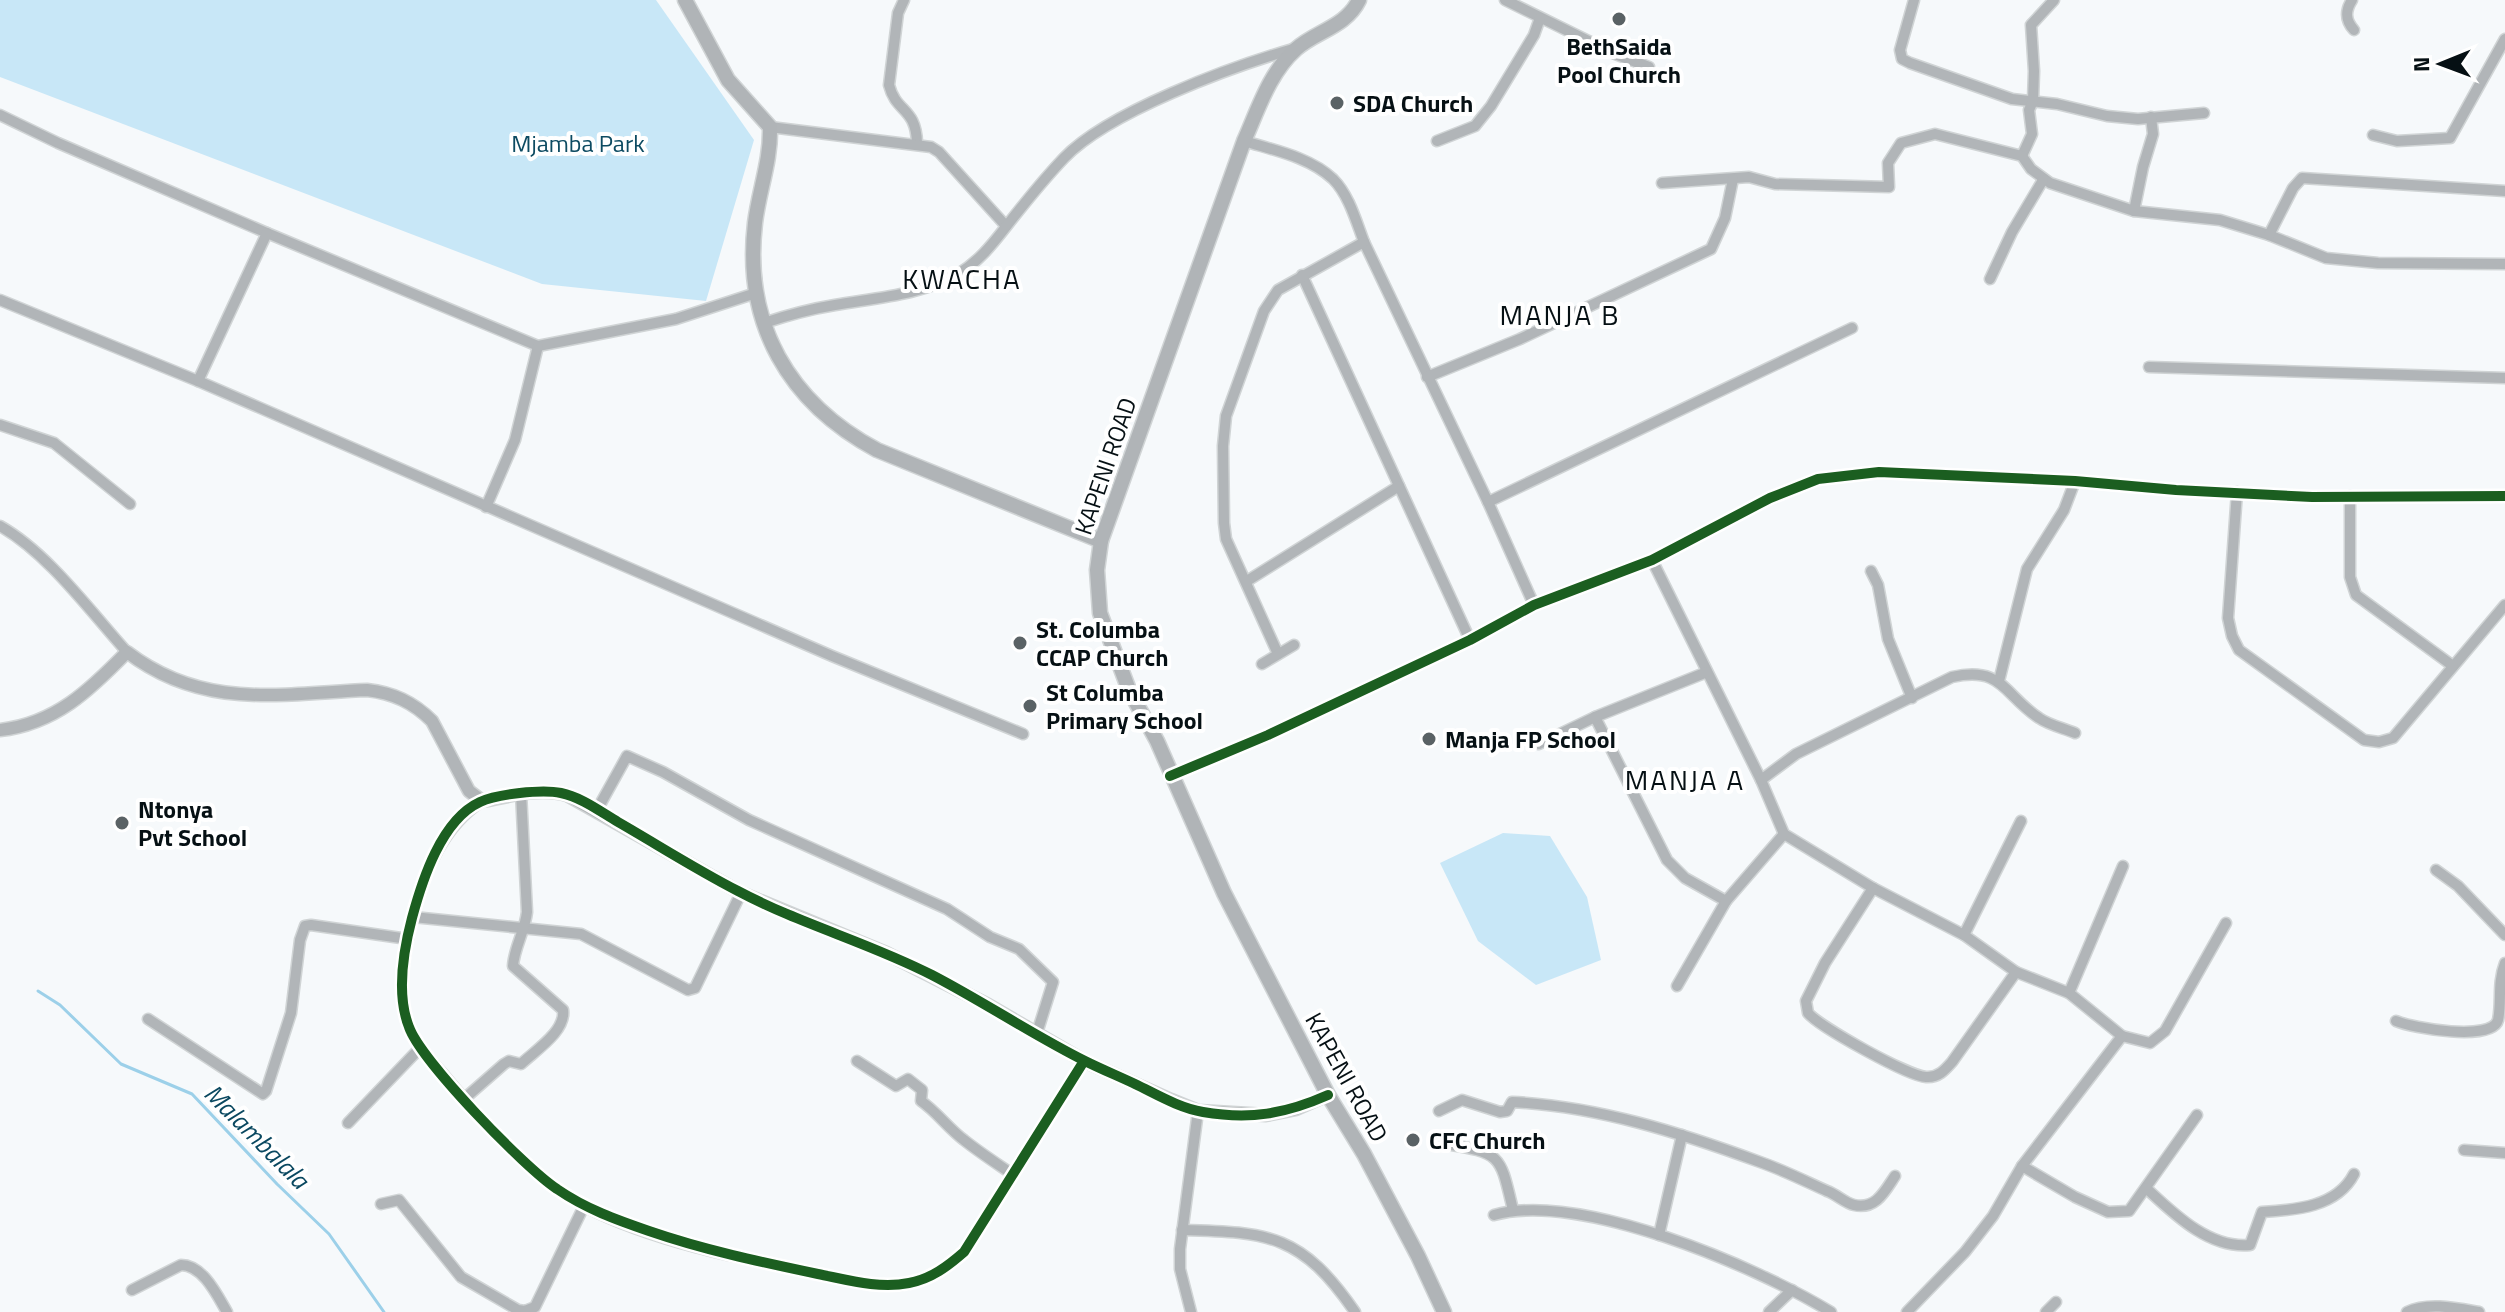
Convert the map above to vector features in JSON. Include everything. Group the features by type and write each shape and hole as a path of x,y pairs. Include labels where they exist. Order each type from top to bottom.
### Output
{"main road":[{"path":"685,0 728,80 770,127 768,163 755,222 753,267 764,323 772,344 796,385 825,417 844,432 877,450 1101,541"},
{"name":"KAPENI ROAD","path":"1359,0 1340,22 1297,48 1264,93 1101,541 1097,570 1102,622 1129,690 1157,741 1224,893 1328,1095 1364,1154 1444,1312"}],"street":[{"path":"904,0 898,13 889,85 891,94 914,120 917,143"},
{"path":"1505,0 1615,54 1649,67"},
{"path":"1914,0 1900,50 1902,59 2012,99 2107,116 2138,119 2204,113"},
{"path":"2022,156 2032,134 2029,110 2033,101 2034,71 2031,25 2054,0"},
{"path":"2352,0 2346,12 2349,25 2354,30"},
{"path":"1437,141 1475,126 1491,106 1534,35 1540,18"},
{"path":"2373,135 2397,141 2450,138 2505,39"},
{"path":"764,323 796,312 916,290 956,276 974,264 1065,157 1089,137 1169,95 1297,48"},
{"path":"0,115 267,233 538,346 676,319 756,293"},
{"path":"2134,211 2153,134 2151,117"},
{"path":"770,127 901,144 917,143 939,152 1006,226"},
{"path":"1662,183 1749,177 1775,184 1889,187 1888,163 1901,143 1935,134 2022,156 2043,180 2134,211 2220,220 2269,235 2313,255 2345,261 2505,264"},
{"path":"1244,141 1295,157 1334,179 1350,205 1364,242 1534,605"},
{"path":"2269,235 2293,188 2302,178 2505,191"},
{"path":"1427,377 1520,339 1711,249 1725,218 1733,179"},
{"path":"1990,279 2012,232 2043,180"},
{"path":"198,381 267,233"},
{"path":"1278,654 1226,539 1223,464 1226,416 1264,311 1278,290 1364,242"},
{"path":"1302,275 1470,640"},
{"path":"0,300 198,381 847,662 1023,734"},
{"path":"1488,502 1852,328"},
{"path":"486,507 515,440 538,346"},
{"path":"2149,367 2505,378"},
{"path":"0,425 54,443 130,504"},
{"path":"1170,776 1268,735 1470,640 1534,605 1652,560 1770,498 1818,479 1879,472 2075,481 2176,490 2350,496 2505,496"},
{"path":"1999,681 2027,569 2064,510 2075,481"},
{"path":"1247,581 1399,486"},
{"path":"2237,492 2228,618 2239,650 2364,740 2379,742 2393,738 2505,605"},
{"path":"2350,496 2350,577 2356,595 2453,666"},
{"path":"0,526 22,540 127,652 158,672 208,692 270,696 367,690 413,704 432,721 469,791 482,801"},
{"path":"1652,560 1761,780 1784,834 1873,888 1964,935 2016,972 2069,993 2122,1036 2150,1043 2165,1031 2226,923"},
{"path":"1871,571 1878,585 1888,639 1912,698"},
{"path":"1262,664 1294,645"},
{"path":"0,730 33,724 63,709 87,692 127,652"},
{"path":"1539,744 1595,717 1707,672"},
{"path":"1761,780 1796,754 1952,677 1964,674 1988,676 1999,681 2041,720 2075,733"},
{"path":"1595,717 1667,860 1685,878 1726,901"},
{"path":"597,810 627,756 663,772 749,820 947,909 990,937 1019,949 1053,982 1037,1033"},
{"path":"1084,1061 964,1252 948,1266 915,1282 896,1285 863,1283 678,1241 584,1206 553,1187 464,1099 420,1048 404,1012 402,976 413,917 430,863 456,822 482,801 521,793 558,792 597,810 741,893 886,953 1084,1061 1198,1111 1252,1115 1279,1113 1328,1095"},
{"path":"464,1099 504,1064 509,1061 521,1064 559,1027 564,1018 563,1010 513,966 513,958 525,928 521,793"},
{"path":"1964,935 2021,821"},
{"path":"1677,986 1726,901 1784,834"},
{"path":"2069,993 2123,866"},
{"path":"2436,870 2458,886 2505,935"},
{"path":"1873,888 1825,963 1806,1001 1812,1018 1904,1071 1928,1078 1943,1072 1952,1062 2016,972"},
{"path":"413,917 581,934 688,990 695,988 741,893"},
{"path":"148,1019 263,1094 291,1013 300,940 305,926 408,939"},
{"path":"2396,1021 2411,1028 2441,1031 2492,1029 2498,1022 2504,971"},
{"path":"1907,1312 1965,1252 2001,1205 2022,1166 2122,1036"},
{"path":"348,1123 420,1048"},
{"path":"857,1061 896,1086 908,1079 922,1090 921,1101 931,1107 942,1121 964,1141 1012,1174"},
{"path":"1439,1111 1462,1100 1500,1112 1507,1111 1512,1102 1604,1114 1682,1135 1762,1162 1853,1205 1871,1205 1882,1196 1895,1176"},
{"path":"1191,1312 1180,1269 1182,1230 1198,1111"},
{"path":"2022,1166 2108,1212 2129,1211 2197,1115"},
{"path":"1659,1235 1682,1135"},
{"path":"1446,1144 1493,1155 1513,1210"},
{"path":"2464,1150 2505,1153"},
{"path":"2146,1188 2201,1233 2235,1246 2250,1245 2262,1212 2294,1210 2324,1201 2347,1188 2354,1174"},
{"path":"381,1204 399,1200 461,1277 518,1310 525,1311 535,1307 584,1206"},
{"path":"1494,1215 1529,1209 1575,1215 1659,1235 1792,1290 1831,1312"},
{"path":"1182,1230 1249,1233 1282,1242 1322,1269 1355,1312"},
{"path":"132,1290 181,1265 189,1265 202,1275 227,1312"},
{"path":"1769,1312 1792,1290"},
{"path":"2046,1312 2056,1302"},
{"path":"2407,1312 2428,1307 2479,1312"}],"green space":[{"name":"Mjamba Park","path":"0,0 656,0 754,140 706,301 542,284 0,77"},
{"path":"1503,833 1550,836 1587,897 1601,960 1536,985 1478,941 1440,863"}],"waterway":[{"name":"Malambalala","path":"38,991 60,1005 121,1064 192,1094 329,1234 384,1312"}],"cycle path":[{"path":"1170,776 1268,735 1470,640 1534,605 1652,560 1770,498 1818,479 1879,472 2312,497 2505,496"},
{"path":"1084,1061 964,1252 939,1271 917,1281 898,1285 852,1281 670,1238 625,1223 557,1189 522,1160 476,1113 417,1043 409,1027 403,1001 402,973 406,945 421,887 435,853 454,823 466,811 480,802 508,795 561,793 591,805 738,891 932,975 1066,1051 1176,1104 1203,1112 1252,1115 1282,1111 1328,1095"}],"place":[{"name":"BethSaida Pool Church","path":"1619,19"},
{"name":"SDA Church","path":"1337,103"},
{"name":"St. Columba CCAP Church","path":"1020,643"},
{"name":"St Columba Primary School","path":"1030,706"},
{"name":"Manja FP School","path":"1429,739"},
{"name":"Ntonya Pvt School","path":"122,823"},
{"name":"CFC Church","path":"1413,1140"}],"district":[{"name":"KWACHA","path":"962,278"},
{"name":"MANJA B","path":"1560,314"},
{"name":"MANJA A","path":"1685,779"}]}
